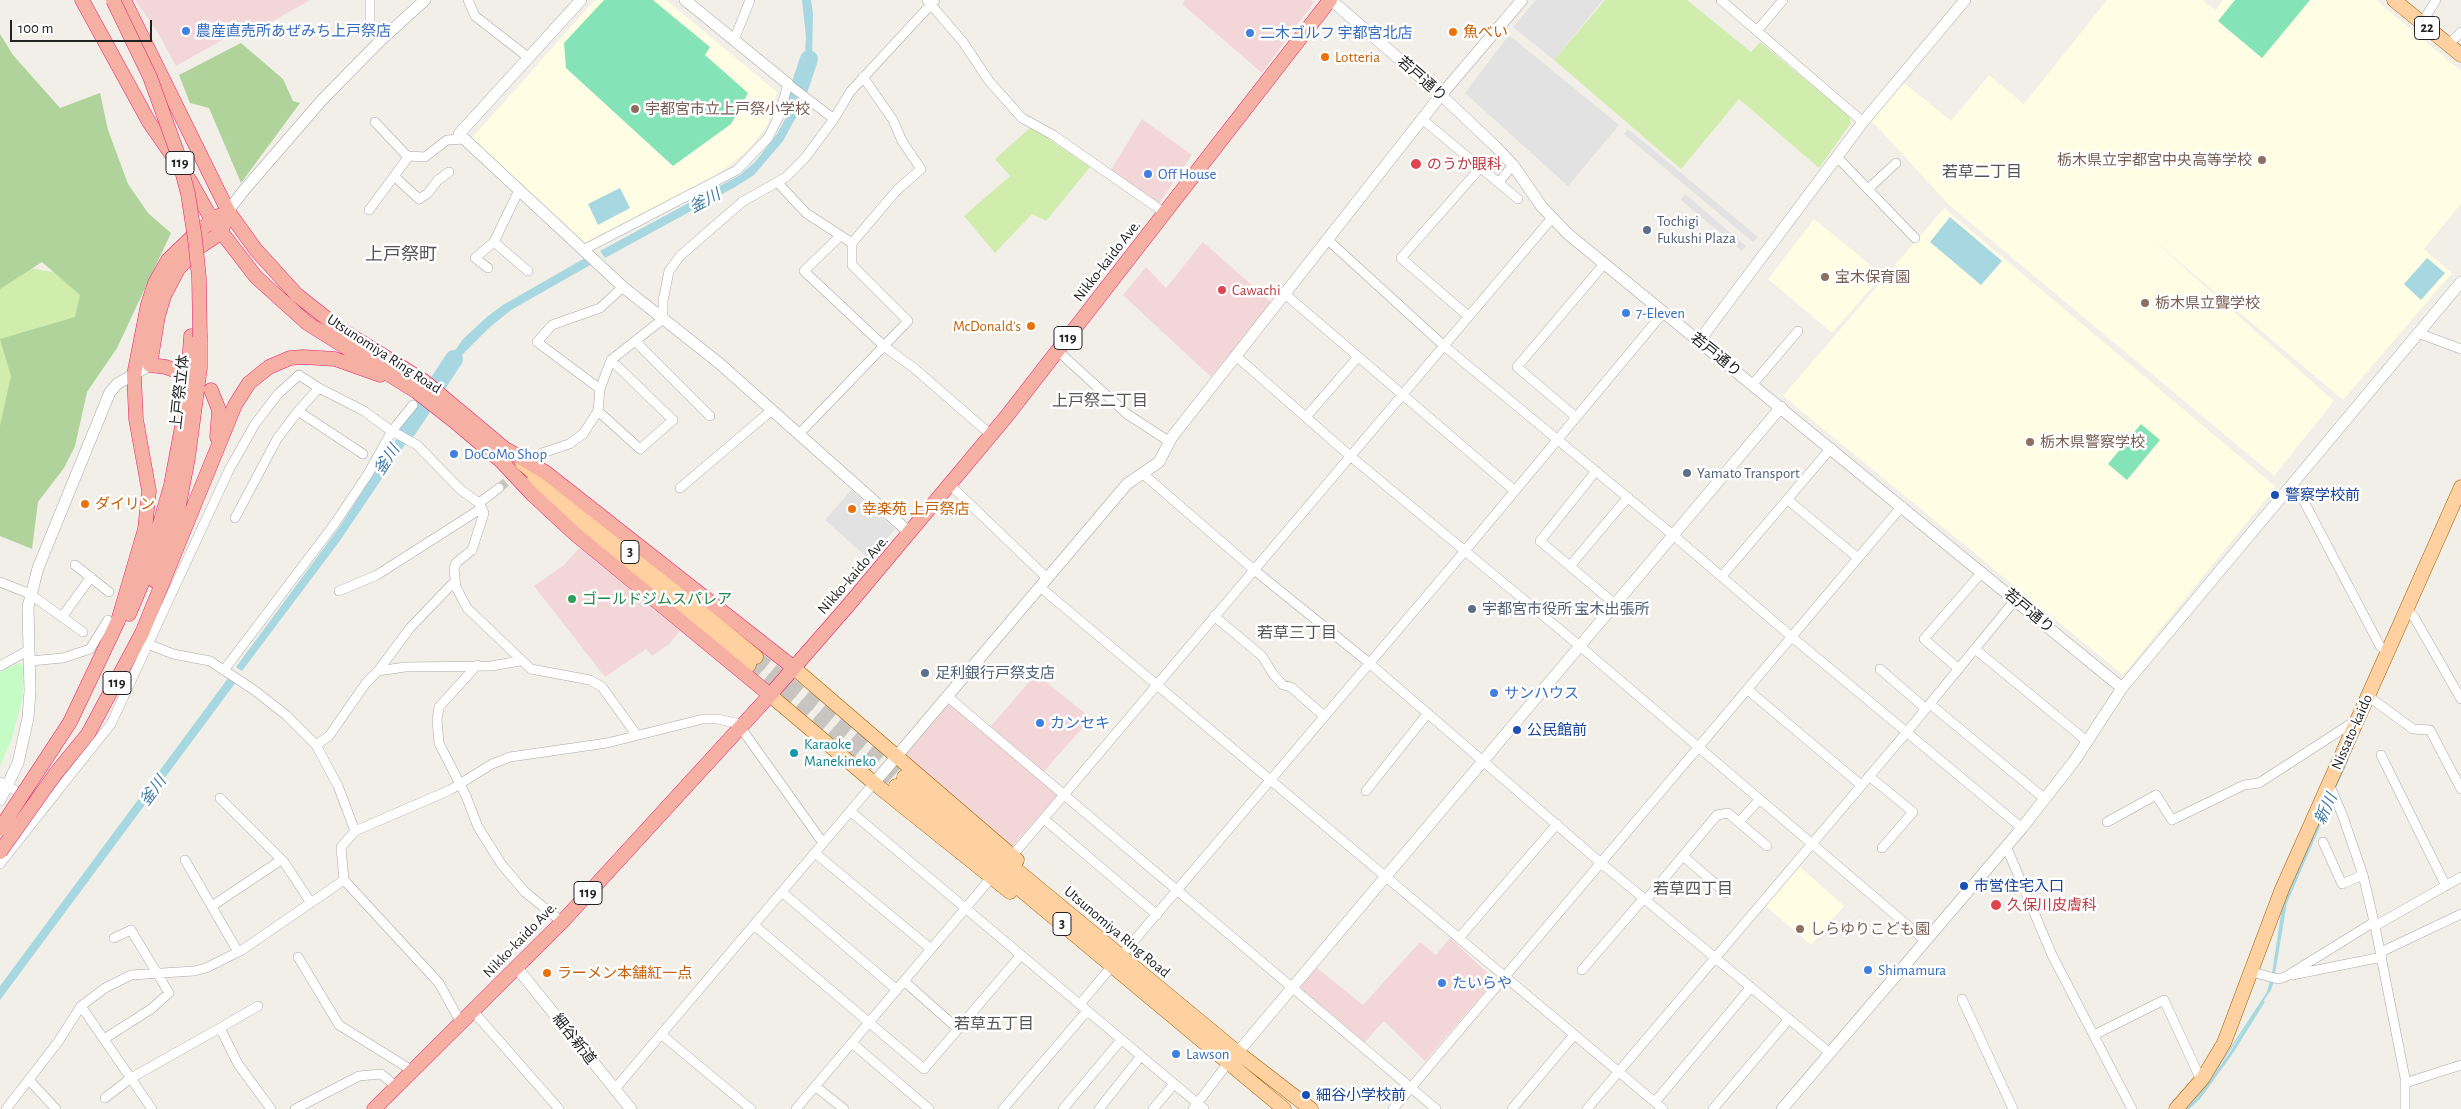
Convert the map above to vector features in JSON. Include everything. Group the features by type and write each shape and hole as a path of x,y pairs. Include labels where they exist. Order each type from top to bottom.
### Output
{"highway":[{"name":"Utsunomiya Ring Road","path":"82,0 149,122 190,181 220,233 256,277 307,323 457,416 503,454"},
{"name":"上戸祭立体","path":"103,0 134,60 170,160 186,232 200,368 188,458 178,505 149,579"},
{"name":"上戸祭立体","path":"113,0 150,78 177,152 188,194 199,278 196,337"},
{"name":"Utsunomiya Ring Road","path":"124,0 228,211 256,250 296,295 340,329 406,368 418,393"},
{"name":"Nikko-kaido Ave.","path":"374,1109 562,922 794,668 991,435 1330,0"},
{"path":"212,220 228,211"},
{"path":"179,372 166,367 150,365 158,316 171,281 187,258 220,233 228,211"},
{"name":"119","path":"0,852 56,773 88,734 120,677 149,579 145,529 149,491 136,419 134,375 141,331 155,283 168,260 212,220"},
{"name":"119","path":"0,829 70,722 118,621 149,579 205,481 241,394 258,374 279,362 303,357 335,360 378,374 418,393"},
{"name":"119","path":"205,481 220,422 219,410 211,390"},
{"name":"119","path":"503,454 545,472 794,668"},
{"name":"119","path":"503,454 532,494 574,533 770,695"}],"main road":[{"name":"22","path":"2394,0 2461,55"},
{"name":"Utsunomiya Ring Road","path":"503,454 752,661"},
{"name":"Nissato-kaido","path":"2176,1109 2201,1080 2224,1043 2282,889 2330,786 2358,720 2371,698 2387,652 2410,613 2461,487"},
{"name":"3","path":"794,668 1012,855 1040,890"},
{"name":"3","path":"770,695 874,783 992,878 1021,900 1048,913"},
{"name":"Utsunomiya Ring Road","path":"1116,961 1048,913 900,782 1040,890 1116,961 1233,1058 1284,1109"},
{"name":"Utsunomiya Ring Road","path":"1233,1058 1311,1109"}],"street":[{"path":"370,0 370,27 381,40"},
{"path":"228,211 322,100 381,40 425,0"},
{"path":"468,0 476,16 529,58"},
{"path":"582,0 459,134 624,287 719,363 910,533"},
{"path":"685,0 811,103 834,119"},
{"name":"若戸通り","path":"1330,0 1441,95 1513,165 1552,218 1604,264 2122,688"},
{"path":"614,1090 1127,484 1159,462 1170,442 1422,119 1522,0"},
{"path":"1720,0 1864,122"},
{"path":"1757,31 1783,0"},
{"path":"1699,342 1864,122 1965,0"},
{"path":"2422,23 2436,0"},
{"path":"734,40 747,1"},
{"path":"663,319 663,301 669,270 680,256 742,202 778,183 805,158 834,119 850,92 931,1 963,42 989,81 1022,118 1053,135 1165,213"},
{"path":"2448,45 2461,32"},
{"path":"799,434 908,321 852,265 852,243 897,190 921,169 902,141 893,120 863,77"},
{"path":"583,250 737,170 768,138 779,116 788,84"},
{"path":"1422,119 1518,199"},
{"path":"375,122 408,157 425,157 447,140 464,138"},
{"path":"369,210 408,157"},
{"path":"1837,157 1915,238"},
{"path":"1868,189 1896,163"},
{"path":"1499,182 1513,165"},
{"path":"1468,316 1400,258 1481,168"},
{"path":"394,176 419,199 428,193 438,180 449,172"},
{"path":"778,183 806,213 839,237 852,243"},
{"path":"488,268 475,258 494,242 519,190"},
{"path":"1012,855 1349,455 1552,218"},
{"path":"839,237 804,271 885,347 914,368 991,435"},
{"path":"1328,240 1443,345 1628,497 1906,733 2022,828"},
{"path":"494,242 528,271"},
{"path":"1576,417 1517,367 1604,264"},
{"path":"1782,1109 2022,828 2088,742 2122,688 2461,282"},
{"path":"600,389 537,342 552,324 600,308 624,287"},
{"path":"1285,294 1515,491"},
{"path":"1080,1004 1271,780 1368,662 1464,552 1663,313"},
{"path":"542,453 569,444 583,434 598,411 600,389 611,360 663,319"},
{"path":"1752,385 1798,331"},
{"path":"2418,333 2461,349"},
{"path":"636,341 710,416"},
{"path":"1058,351 1127,414 1170,442"},
{"path":"1236,356 1349,455 1581,647 1926,941"},
{"path":"1306,417 1358,357"},
{"path":"598,411 640,449 673,420 611,360"},
{"path":"0,800 4,784 24,742 27,726 30,691 30,594 38,568 110,392 117,384 150,365"},
{"path":"0,864 111,724 229,470 255,424 278,394 298,375 364,411 392,431 417,445 461,490 480,506 484,512 472,550 456,563 454,568 455,581 467,608 520,661 531,669 590,680 602,688 636,734"},
{"path":"236,518 277,440 298,411 319,388"},
{"path":"226,671 333,526 418,393"},
{"path":"850,811 1080,1004 1174,1084 1198,1107 1233,1058 1581,647 1781,407"},
{"path":"680,488 772,410"},
{"path":"298,411 364,454"},
{"path":"1722,576 1831,448"},
{"path":"1596,471 1540,541 1615,604"},
{"path":"1142,474 1253,569 1368,662 1484,760 1601,863 1830,1053"},
{"path":"950,485 1043,583 1157,684 1663,1109"},
{"path":"2292,485 2299,492 2380,646 2387,652"},
{"path":"339,591 377,575 480,506 499,488"},
{"path":"1570,566 1628,497"},
{"path":"1788,500 1858,558"},
{"path":"1393,1109 1902,506"},
{"path":"75,565 109,592"},
{"path":"1959,669 1924,639 1982,572"},
{"path":"62,617 91,578"},
{"path":"316,745 329,736 366,683 378,671 410,628 455,581"},
{"path":"0,582 30,594 83,632"},
{"path":"1587,1109 1906,733 2015,600"},
{"path":"2410,613 2458,688 2461,699"},
{"path":"1214,616 1262,656 1272,674 1284,685 1291,687 1324,716"},
{"path":"0,666 30,655 63,658 90,649 108,620"},
{"path":"148,644 174,654 210,662 254,690 286,715 316,745 338,786 355,831"},
{"path":"1975,649 2088,742"},
{"path":"378,671 405,667 478,665 520,661"},
{"path":"478,665 439,707 439,743 478,827 502,865 525,892 562,922"},
{"path":"1880,668 2045,799"},
{"path":"1748,690 1862,785"},
{"path":"947,696 1065,794 1176,892 1436,1109"},
{"path":"2371,698 2413,729 2430,730 2460,783"},
{"path":"1366,791 1428,713"},
{"path":"461,1023 439,983 344,880 341,847 355,831 417,806 510,756 607,743 636,734 679,727 703,719 718,719 742,726 823,843"},
{"path":"2108,822 2156,795 2172,820 2244,785 2259,783 2358,720"},
{"path":"2381,755 2446,886"},
{"path":"1869,776 1913,812 1882,848"},
{"path":"4,784 45,807"},
{"path":"2330,786 2362,874 2375,924 2405,1083 2405,1109"},
{"path":"220,798 282,860 311,903"},
{"path":"1739,822 1759,800"},
{"path":"1582,970 1717,815 1728,813 1767,846"},
{"path":"1044,819 1157,915"},
{"path":"1459,938 1557,824"},
{"path":"2323,842 2342,884 2362,874"},
{"path":"2006,846 2052,955 2132,1109"},
{"path":"815,852 931,949"},
{"path":"1683,856 1726,893"},
{"path":"185,860 238,952"},
{"path":"212,906 282,860"},
{"path":"2276,977 2461,877"},
{"path":"796,1109 992,878"},
{"path":"6,1109 58,1042 81,1006 105,988 131,975 194,971 206,968 238,952 344,880"},
{"path":"782,892 897,990"},
{"path":"2252,972 2276,977 2381,955 2461,914"},
{"path":"754,925 924,1068 1021,955"},
{"path":"104,1039 151,1008 169,993 131,930 114,938"},
{"path":"298,956 339,1025 413,1071"},
{"name":"細谷新道","path":"517,968 630,1109"},
{"path":"904,981 958,1029"},
{"path":"1655,1102 1751,986"},
{"path":"1962,999 2013,1109"},
{"path":"2094,1035 2164,1000 2201,1080"},
{"path":"81,1006 152,1109"},
{"path":"105,1098 131,1078 258,1006"},
{"path":"473,1011 559,1109"},
{"path":"1003,1109 1087,1011"},
{"path":"1713,1109 1789,1019"},
{"path":"220,1028 238,1064 271,1109"},
{"path":"662,1034 751,1109"},
{"path":"1512,1109 1574,1036"},
{"path":"1063,1109 1121,1040"},
{"path":"852,1043 929,1109"},
{"path":"1099,1109 1141,1056"},
{"path":"2405,1083 2461,1065"},
{"path":"295,1109 359,1076 381,1074 397,1087"},
{"path":"29,1080 56,1109"},
{"path":"1153,1109 1174,1084"},
{"path":"816,1086 844,1109"}],"shaded area":[{"path":"135,0 310,0 268,24 236,32 176,66 157,31"},
{"name":"宇都宮市立上戸祭小学校","path":"595,0 666,0 777,92 767,126 747,151 716,176 584,243 472,138"},
{"path":"1185,0 1311,0 1314,2 1262,73 1182,4"},
{"path":"1536,0 1603,0 1554,60 1513,27"},
{"name":"栃木県立宇都宮中央高等学校","path":"2107,0 2203,0 2215,10 2223,0 2376,0 2461,71 2461,204 2424,249 2452,273 2343,400 2144,232 2334,401 2274,476 1949,205 1872,121 1903,82 1951,121 1989,75 2024,104"},
{"path":"1509,35 1619,125 1568,186 1465,93"},
{"path":"1142,119 1192,155 1158,205 1111,170"},
{"path":"1628,129 1758,237 1753,242 1624,134"},
{"path":"1685,194 1746,246 1742,251 1681,200"},
{"name":"栃木県警察学校","path":"1944,208 2276,487 2123,675 1783,396"},
{"name":"宝木保育園","path":"1814,219 1883,275 1832,333 1768,279"},
{"path":"1203,242 1272,303 1211,377 1123,295 1146,267 1166,288"},
{"path":"851,490 895,529 869,559 825,520"},
{"path":"579,548 680,631 669,644 652,656 646,649 605,677 534,586 564,565"},
{"path":"1036,674 1091,718 1039,777 1058,794 1012,847 904,755 949,701 985,733"},
{"path":"1796,863 1844,906 1811,945 1762,903"},
{"name":"たいらや","path":"1450,938 1495,980 1425,1061 1384,1021 1363,1044 1299,987 1316,967 1363,1005 1420,942 1436,955"}],"green space":[{"path":"604,0 653,0 710,47 705,55 748,93 731,124 673,166 566,68 564,43"},
{"path":"1605,0 1687,0 1751,52 1760,42 1849,116 1851,123 1819,168 1739,99 1681,169 1554,60"},
{"path":"2235,0 2310,0 2262,58 2218,21"},
{"path":"0,34 13,55 60,108 100,93 108,130 128,184 148,213 171,233 117,348 87,392 75,446 64,468 38,502 32,549 0,536 0,426 11,376 0,339 75,317 80,295 42,262 0,289"},
{"path":"241,43 283,79 293,101 300,103 241,183 209,108 190,103 179,75"},
{"path":"1031,127 1090,167 1046,221 1032,214 995,253 964,216 1010,176 995,159"},
{"path":"0,263 100,280 0,463"},
{"path":"2141,424 2160,440 2127,480 2108,464"},
{"path":"19,663 25,667 22,701 11,741 0,766 0,672"}],"water":[{"path":"802,0 811,0 813,14 812,57 805,84 797,78 805,54 806,37"},
{"path":"793,93 801,101 795,119 783,141 754,175 605,258 600,251 740,175 755,162 777,134 788,114"},
{"path":"620,188 630,208 598,225 588,204"},
{"path":"1950,217 2002,261 1981,285 1930,242"},
{"path":"585,258 592,264 511,310 490,327 459,358 445,381 438,375 463,339 488,316 503,305"},
{"path":"2427,258 2445,273 2421,300 2404,284"},
{"path":"417,407 426,414 410,436 402,431"},
{"path":"397,438 406,443 339,542 242,671 236,667 338,529"},
{"path":"229,677 236,682 0,1000 0,986"},
{"path":"2283,900 2287,902 2275,974 2272,974"},
{"path":"2270,981 2274,981 2271,990 2202,1092 2186,1109 2181,1109 2217,1068 2267,992"}],"waterway":[{"name":"釜川","path":"792,110 809,59"},
{"name":"釜川","path":"408,429 454,359"},
{"name":"新川","path":"2334,789 2347,760"},
{"name":"新川","path":"2285,904 2332,795"},
{"name":"新川","path":"2187,1109 2199,1098 2232,1052 2263,1002"}],"tunnel":[{"path":"499,488 542,453"},
{"path":"756,657 904,777"},
{"path":"749,665 896,786"}],"place":[{"name":"農産直売所あぜみち上戸祭店","path":"186,31"},
{"name":"魚べい","path":"1453,32"},
{"name":"二木ゴルフ 宇都宮北店","path":"1250,33"},
{"name":"Lotteria","path":"1325,57"},
{"name":"宇都宮市立上戸祭小学校","path":"635,109"},
{"name":"栃木県立宇都宮中央高等学校","path":"2262,160"},
{"name":"のうか眼科","path":"1416,164"},
{"name":"Off House","path":"1148,174"},
{"name":"Tochigi Fukushi Plaza","path":"1647,230"},
{"name":"宝木保育園","path":"1825,277"},
{"name":"Cawachi","path":"1222,290"},
{"name":"栃木県立聾学校","path":"2145,303"},
{"name":"7-Eleven","path":"1626,313"},
{"name":"McDonald's","path":"1031,326"},
{"name":"栃木県警察学校","path":"2030,442"},
{"name":"DoCoMo Shop","path":"454,454"},
{"name":"Yamato Transport","path":"1687,473"},
{"name":"警察学校前","path":"2275,495"},
{"name":"ダイリン","path":"85,504"},
{"name":"幸楽苑 上戸祭店","path":"852,509"},
{"name":"ゴールドジムスパレア","path":"572,599"},
{"name":"宇都宮市役所 宝木出張所","path":"1472,609"},
{"name":"足利銀行戸祭支店","path":"925,673"},
{"name":"サンハウス","path":"1494,693"},
{"name":"カンセキ","path":"1040,723"},
{"name":"公民館前","path":"1517,730"},
{"name":"Karaoke Manekineko","path":"794,753"},
{"name":"市営住宅入口","path":"1964,886"},
{"name":"久保川皮膚科","path":"1996,905"},
{"name":"しらゆりこども園","path":"1800,929"},
{"name":"Shimamura","path":"1868,970"},
{"name":"ラーメン本舗紅一点","path":"547,973"},
{"name":"たいらや","path":"1442,983"},
{"name":"Lawson","path":"1176,1054"},
{"name":"細谷小学校前","path":"1306,1095"}],"district":[{"name":"若草二丁目","path":"1982,172"},
{"name":"上戸祭町","path":"401,255"},
{"name":"上戸祭二丁目","path":"1100,401"},
{"name":"若草三丁目","path":"1297,633"},
{"name":"若草四丁目","path":"1693,889"},
{"name":"若草五丁目","path":"994,1024"}]}
